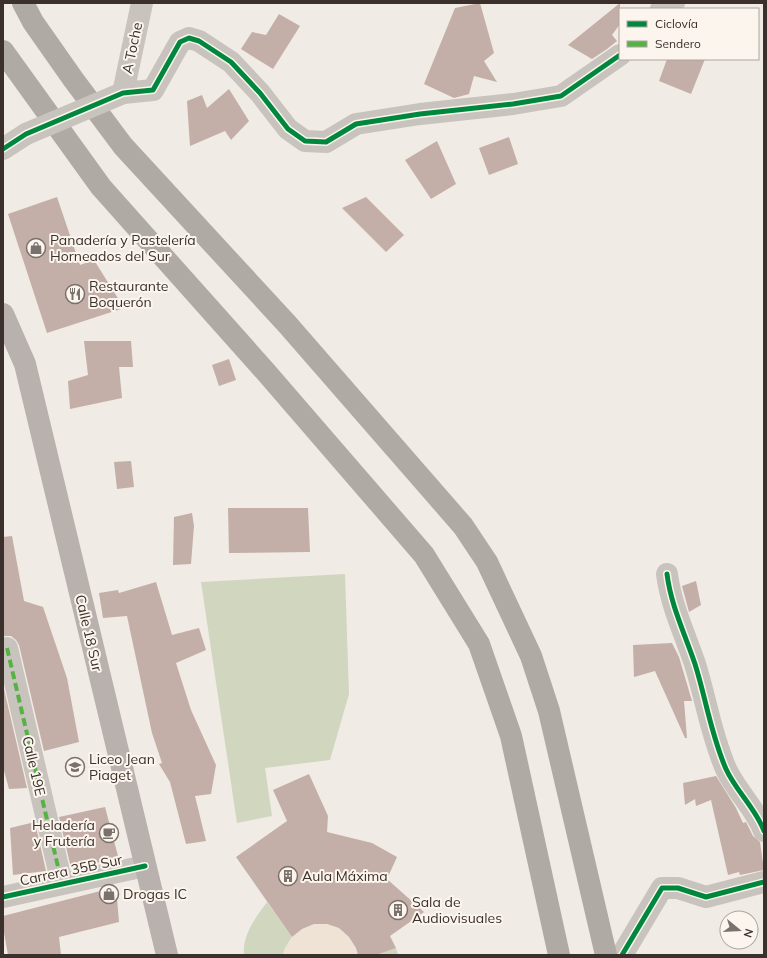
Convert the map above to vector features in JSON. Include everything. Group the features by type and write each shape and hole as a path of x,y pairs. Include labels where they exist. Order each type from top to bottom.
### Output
{"highway":[{"path":"23,3 33,22 73,80 123,146 292,330 463,526 487,562 531,656 549,711 606,955"},
{"path":"3,51 101,187 265,371 424,555 479,644 511,736 559,955"}],"main road":[{"name":"Calle 18 Sur","path":"3,314 25,364 167,955"}],"street":[{"name":"A Toche","path":"123,93 142,3"},
{"path":"663,8 674,3"},
{"path":"3,149 26,134 123,93 153,90 180,42 189,38 199,41 231,62 260,93 288,129 305,141 326,142 356,124 420,114 513,104 561,96 619,56"},
{"path":"667,574 677,618 695,665 714,738 726,769 737,790 761,822 764,831"},
{"name":"Calle 19E","path":"7,648 62,884"},
{"name":"Carrera 35B Sur","path":"3,897 145,866"},
{"path":"622,955 662,888 678,888 696,895 706,896 764,882"}],"green space":[{"path":"345,574 349,694 330,760 265,768 272,816 237,823 201,582"},
{"path":"267,902 292,937 285,948 283,955 244,955 247,933"},
{"path":"396,948 398,955 376,955"}],"shaded area":[{"path":"314,924 327,924 339,928 349,937 356,948 358,955 283,955 285,948 292,937 302,929"}],"building":[{"path":"480,3 494,53 484,61 497,82 474,76 469,94 454,98 424,84 455,8"},
{"path":"620,3 619,25 612,35 617,41 592,59 568,45"},
{"path":"279,14 300,26 273,69 241,49 252,32 266,35"},
{"path":"667,60 705,60 691,94 659,81"},
{"path":"229,89 249,121 231,140 225,131 190,146 187,101 202,95 207,108"},
{"path":"509,137 518,164 489,175 479,148"},
{"path":"437,141 456,184 431,199 405,160"},
{"path":"57,197 80,265 94,260 124,308 47,333 8,214"},
{"path":"366,197 404,235 386,252 342,208"},
{"path":"84,341 131,341 133,367 119,367 122,398 70,409 68,381 88,375"},
{"path":"229,359 236,380 219,386 212,365"},
{"path":"131,461 134,487 117,489 114,462"},
{"path":"228,508 308,508 310,552 229,553"},
{"path":"192,513 194,526 191,564 173,565 174,517"},
{"path":"12,536 24,601 43,607 67,678 79,742 44,751 19,645 11,636 3,636 3,537"},
{"path":"696,581 701,605 689,612 682,586"},
{"path":"156,582 172,635 199,628 206,650 176,663 191,710 216,765 211,794 195,796 206,841 186,844 170,782 159,764 162,763 152,733 127,616 103,618 99,593 118,590 119,593"},
{"path":"672,643 679,657 692,701 684,701 687,738 685,738 655,671 634,677 633,645"},
{"path":"3,689 27,788 9,789 3,767"},
{"path":"309,774 328,816 327,832 372,843 397,857 387,879 424,912 390,936 396,948 376,955 358,955 356,948 349,937 339,928 327,924 314,924 302,929 292,937 236,857 287,821 273,790"},
{"path":"716,776 736,808 743,823 746,822 753,836 760,842 764,870 740,875 739,872 728,875 711,800 696,806 695,799 685,805 683,783"},
{"path":"105,807 118,856 117,859 71,868 59,817"},
{"path":"35,822 46,871 13,875 10,828"},
{"path":"116,887 119,922 59,937 61,955 8,955 3,927 3,916"}],"marked path":[{"path":"7,648 62,884"}],"cycle path":[{"path":"3,149 26,134 123,93 153,90 180,42 189,38 199,41 231,62 260,93 288,129 305,141 326,142 356,124 420,114 513,104 561,96 619,56"},
{"path":"667,574 675,609 695,664 712,730 721,756 730,777 756,815 764,831"},
{"path":"3,897 145,866"},
{"path":"622,955 662,888 678,888 706,897 764,882"}],"place":[{"name":"Panadería y Pastelería Horneados del Sur","path":"36,248"},
{"name":"Restaurante Boquerón","path":"75,294"},
{"name":"Liceo Jean Piaget","path":"75,767"},
{"name":"Heladería y Frutería","path":"109,833"},
{"name":"Aula Máxima","path":"288,876"},
{"name":"Drogas IC","path":"109,894"},
{"name":"Sala de Audiovisuales","path":"398,910"}]}
